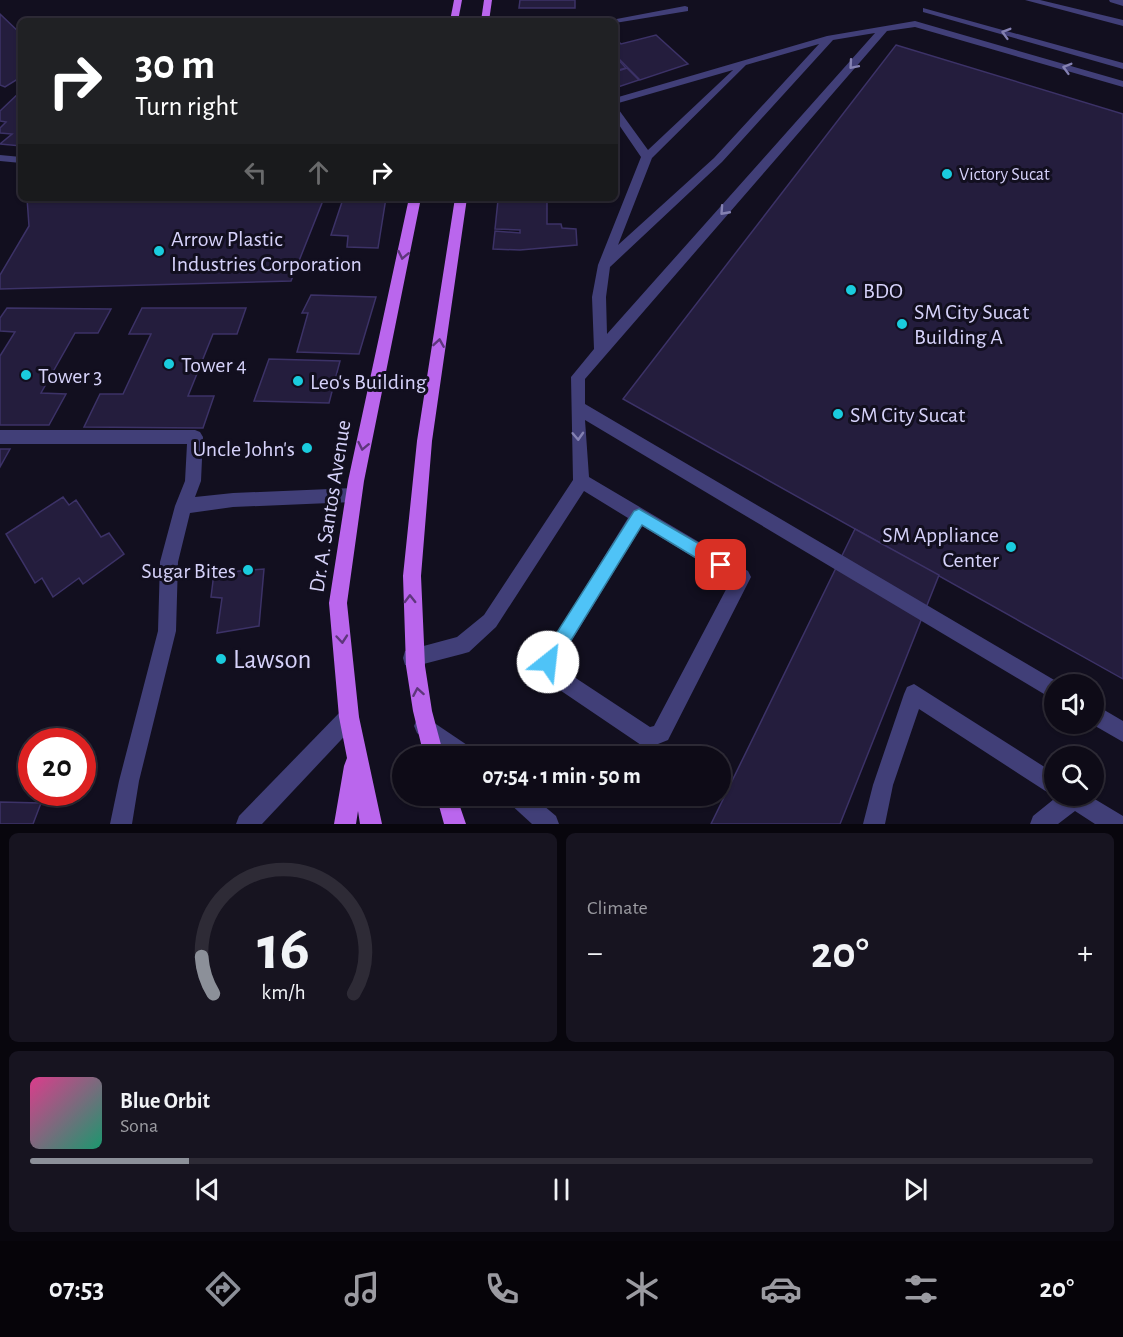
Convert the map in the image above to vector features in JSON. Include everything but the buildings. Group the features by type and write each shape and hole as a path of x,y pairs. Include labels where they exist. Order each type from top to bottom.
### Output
{"main road":[{"path":"455,18 458,0"},
{"path":"485,18 488,0"},
{"name":"Dr. A. Santos Avenue","path":"371,824 348,717 339,603 353,495 414,201"},
{"path":"431,746 424,726 412,658 410,594 420,473 461,201"},
{"path":"345,824 356,757"},
{"path":"449,806 455,824"}],"lane":[{"path":"915,24 935,0"},
{"path":"1029,0 1123,23"},
{"path":"1113,0 1123,3"},
{"path":"618,20 685,9"},
{"path":"926,10 1123,66"},
{"path":"618,100 830,38 915,24 1123,84"},
{"path":"412,658 462,645 490,621 581,481 577,407 579,377 884,29"},
{"path":"604,265 718,160 830,38"},
{"path":"601,350 599,297 604,265 647,157 744,64"},
{"path":"618,116 647,157"},
{"path":"0,158 18,160"},
{"path":"577,407 1044,685"},
{"path":"0,437 195,437 193,481 183,506 169,562 167,631 129,781 122,824"},
{"path":"581,481 742,578 661,733 648,738 552,673 548,662 639,516"},
{"path":"183,506 233,500 353,495"},
{"path":"874,824 883,785 914,694 1044,778"},
{"path":"247,824 348,717"},
{"path":"1104,720 1123,732"},
{"path":"424,726 452,746"},
{"path":"528,806 548,824"},
{"path":"1041,824 1061,806"},
{"path":"1087,806 1114,824"}],"place":[{"name":"Victory Sucat","path":"947,174"},
{"name":"Arrow Plastic Industries Corporation","path":"159,251"},
{"name":"BDO","path":"851,290"},
{"name":"SM City Sucat Building A","path":"902,324"},
{"name":"Tower 4","path":"169,364"},
{"name":"Tower 3","path":"26,375"},
{"name":"Leo's Building","path":"298,381"},
{"name":"SM City Sucat","path":"838,414"},
{"name":"Uncle John's","path":"307,448"},
{"name":"SM Appliance Center","path":"1011,547"},
{"name":"Sugar Bites","path":"248,570"},
{"name":"Lawson","path":"221,659"}],"route":[{"path":"548,662 581,605 639,516 721,565"}]}
